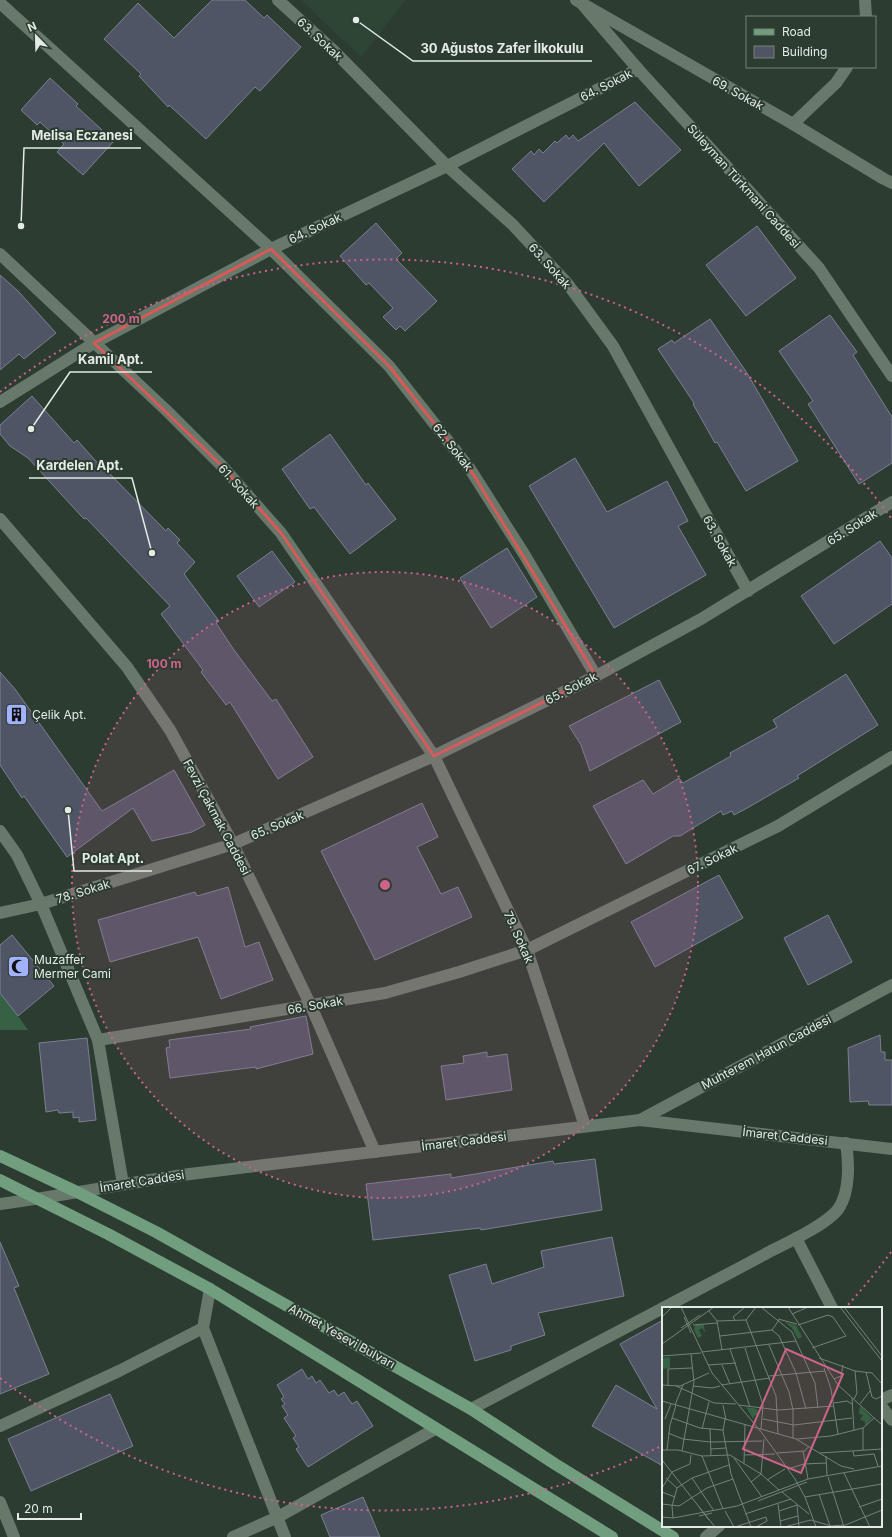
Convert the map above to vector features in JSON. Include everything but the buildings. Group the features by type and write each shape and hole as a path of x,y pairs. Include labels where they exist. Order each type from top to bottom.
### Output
{"main road":[{"name":"Ahmet Yesevi Bulvarı","path":"0,1156 77,1192 156,1232 471,1409 555,1464 673,1537"},
{"path":"0,1180 36,1200 108,1234 210,1290 612,1537"}],"street":[{"name":"63. Sokak","path":"278,0 335,52 447,166 512,224 567,283 613,346 748,591"},
{"path":"865,0 866,16"},
{"name":"62. Sokak","path":"0,3 271,249 389,366 470,469 524,554 596,676"},
{"name":"Süleyman Türkmani Caddesi","path":"579,3 819,268 892,376"},
{"name":"69. Sokak","path":"579,3 793,124 884,179 892,182"},
{"path":"793,124 836,83 846,68"},
{"name":"64. Sokak","path":"0,402 94,343 271,249 447,166 638,69"},
{"name":"61. Sokak","path":"0,254 167,411 217,461 281,533 434,756"},
{"name":"65. Sokak","path":"233,844 434,756 596,676 701,619 892,502"},
{"name":"Fevzi Çakmak Caddesi","path":"0,519 127,666 170,730 233,844 311,1006 375,1152"},
{"name":"79. Sokak","path":"434,756 527,950 585,1126"},
{"name":"67. Sokak","path":"527,950 778,826 892,758"},
{"path":"0,831 17,855 41,904 98,1040 123,1184"},
{"name":"78. Sokak","path":"0,913 41,904 233,844"},
{"name":"66. Sokak","path":"98,1040 385,993 459,972 527,950"},
{"name":"Muhterem Hatun Caddesi","path":"640,1120 892,985"},
{"name":"İmaret Caddesi","path":"0,1204 36,1200 123,1184 190,1174 640,1120 892,1149"},
{"path":"665,1307 822,1223 838,1208 846,1189 849,1165 846,1143"},
{"path":"796,1238 831,1307"},
{"path":"210,1290 203,1328 285,1537"},
{"path":"471,1409 662,1309"},
{"path":"0,1426 119,1371 203,1328"},
{"path":"882,1400 892,1395"},
{"path":"882,1407 892,1420"},
{"path":"233,1537 278,1517 435,1429"},
{"path":"0,1502 14,1537"},
{"path":"706,1537 718,1527"}],"highlighted area":[{"path":"271,249 389,366 470,469 596,676 434,756 281,533 222,466 94,343"}],"shaded area":[{"path":"301,0 406,0 361,57"}],"green space":[{"path":"0,991 28,1030 0,1030"}],"place":[{"name":"30 Ağustos Zafer İlkokulu","path":"356,20"},
{"name":"Melisa Eczanesi","path":"21,226"},
{"name":"Kamil Apt.","path":"31,429"},
{"name":"Kardelen Apt.","path":"152,553"},
{"name":"Çelik Apt.","path":"16,714"},
{"name":"Polat Apt.","path":"68,810"},
{"name":"Muzaffer Mermer Cami","path":"19,966"}]}
